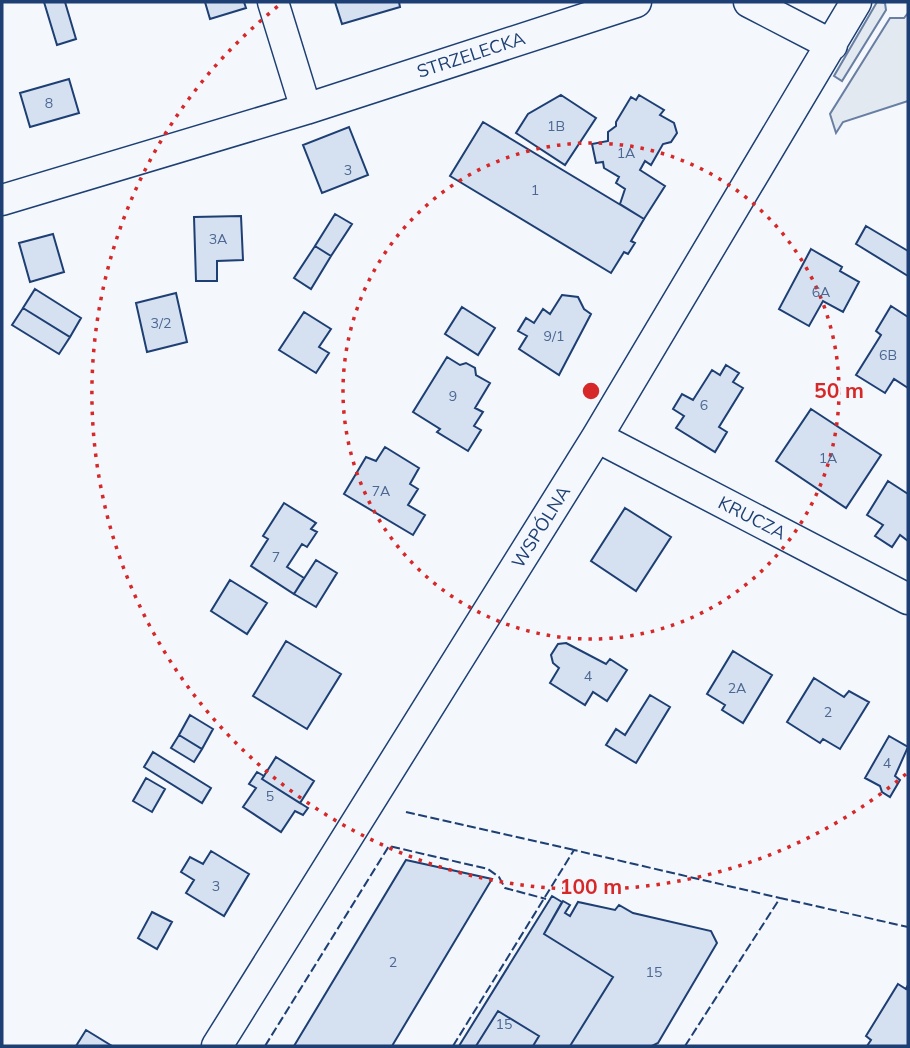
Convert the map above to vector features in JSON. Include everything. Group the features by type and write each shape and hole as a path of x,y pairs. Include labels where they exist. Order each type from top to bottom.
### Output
{"street":[{"path":"273,2 306,108"},
{"name":"STRZELECKA","path":"2,200 306,108 636,2"},
{"path":"750,2 832,45"},
{"name":"WSPÓLNA","path":"217,1046 597,438 856,2"},
{"name":"KRUCZA","path":"597,438 908,599"}],"shaded area":[{"path":"877,2 885,3 886,10 842,81 834,76"},
{"path":"908,13 908,101 843,122 836,133 830,114 890,18 904,18"}],"building":[{"path":"44,2 65,2 76,39 57,45"},
{"path":"205,2 244,2 246,8 210,19"},
{"path":"335,2 399,2 400,7 342,24"},
{"path":"69,79 79,113 30,127 20,93"},
{"path":"561,95 596,118 565,165 516,133 528,114"},
{"path":"639,95 664,110 660,115 674,123 677,133 671,142 663,144 651,165 645,161 640,170 665,186 644,219 620,204 625,189 616,183 619,177 604,168 603,162 596,163 592,144 608,141 608,132 616,126 631,97 636,100"},
{"path":"483,122 644,219 631,241 635,243 628,254 624,252 611,273 450,176"},
{"path":"349,127 368,175 322,193 303,145"},
{"path":"335,214 352,224 331,256 315,246"},
{"path":"241,216 243,260 217,261 217,281 196,281 194,217"},
{"path":"866,226 908,251 908,276 856,244"},
{"path":"53,234 64,272 30,282 19,243"},
{"path":"315,246 331,256 311,289 294,278"},
{"path":"811,249 842,267 840,271 859,282 843,312 823,301 809,326 779,309"},
{"path":"35,289 81,318 70,337 23,308"},
{"path":"176,293 187,342 147,352 136,303"},
{"path":"562,295 578,297 584,309 591,314 559,375 519,349 527,336 518,331 526,318 534,323 543,309 550,314"},
{"path":"891,306 908,317 908,388 894,379 885,393 856,375 881,335 876,331"},
{"path":"462,307 495,328 478,355 445,334"},
{"path":"23,308 70,337 59,354 12,325"},
{"path":"304,312 331,329 319,347 329,353 316,373 279,350"},
{"path":"447,357 460,365 466,363 475,368 476,375 490,383 475,408 483,412 474,426 481,430 468,451 437,432 440,429 413,412"},
{"path":"726,365 739,373 733,382 743,388 719,427 727,432 715,452 676,428 684,416 673,409 682,394 693,400 712,370 720,375"},
{"path":"811,409 881,455 846,508 776,461"},
{"path":"385,447 419,468 410,484 418,489 408,505 425,515 413,535 344,494 366,457 376,461"},
{"path":"888,481 908,494 908,541 900,535 892,547 875,536 883,525 867,515"},
{"path":"284,503 316,523 311,529 317,532 307,547 302,544 287,567 304,578 294,594 251,566 268,539 263,536"},
{"path":"625,508 671,537 636,591 591,561"},
{"path":"316,560 337,573 316,607 294,594"},
{"path":"230,580 267,603 247,634 211,611"},
{"path":"286,641 341,674 307,729 253,696"},
{"path":"566,643 606,664 610,659 627,670 607,701 593,692 585,705 550,683 559,668 553,663 551,655 558,644"},
{"path":"733,651 772,675 743,723 722,710 725,705 707,694"},
{"path":"814,678 844,697 849,691 869,702 840,749 823,739 820,743 787,722"},
{"path":"650,695 670,707 636,763 606,745 616,729 625,735"},
{"path":"190,715 213,729 202,749 179,735"},
{"path":"179,735 202,749 194,762 171,748"},
{"path":"889,736 908,747 895,776 900,780 890,797 882,792 880,786 865,778"},
{"path":"153,752 211,788 202,803 144,767"},
{"path":"276,757 314,781 300,803 262,779"},
{"path":"257,772 264,776 262,779 308,808 303,815 295,811 281,832 243,807 256,788 249,784"},
{"path":"146,778 165,789 152,812 133,801"},
{"path":"211,851 249,874 224,916 186,893 194,880 181,872 190,857 203,864"},
{"path":"406,860 492,879 392,1046 294,1046"},
{"path":"552,896 562,902 544,934 613,977 570,1046 533,1046 539,1036 498,1011 476,1046 459,1046"},
{"path":"563,901 570,905 565,913 570,916 578,902 615,910 619,905 633,913 711,931 717,943 658,1043 652,1046 570,1046 613,977 544,934"},
{"path":"152,912 172,922 157,949 138,938"},
{"path":"898,984 906,989 908,985 908,1046 867,1046 871,1040 866,1036"},
{"path":"498,1011 539,1036 533,1046 476,1046"},
{"path":"86,1030 112,1046 76,1046"}],"fence":[{"path":"406,812 574,850"},
{"path":"265,1046 389,846 488,869 499,877 505,888 546,899"},
{"path":"453,1046 574,850 780,898"},
{"path":"685,1046 780,898 908,927"}]}
